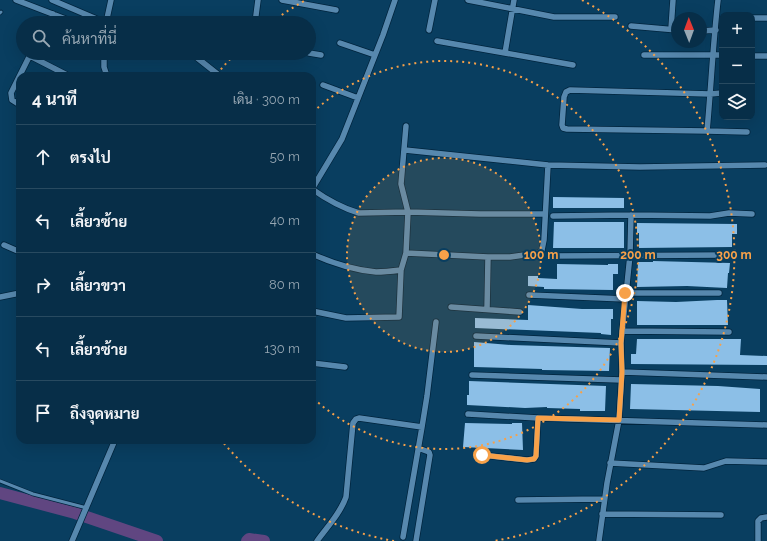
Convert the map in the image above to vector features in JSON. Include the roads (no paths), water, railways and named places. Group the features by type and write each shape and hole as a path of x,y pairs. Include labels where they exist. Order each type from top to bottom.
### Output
{"street":[{"path":"16,0 57,16"},
{"path":"52,0 90,16"},
{"path":"108,16 111,0"},
{"path":"256,16 258,0"},
{"path":"282,0 336,10"},
{"path":"316,182 342,139 395,0"},
{"path":"429,30 435,0"},
{"path":"468,0 554,17 615,17"},
{"path":"505,53 514,0"},
{"path":"673,0 673,12"},
{"path":"707,131 718,0"},
{"path":"755,18 767,18"},
{"path":"631,26 671,29"},
{"path":"707,30 716,30"},
{"path":"437,41 573,65"},
{"path":"340,43 375,55"},
{"path":"316,54 321,55"},
{"path":"644,55 719,56"},
{"path":"755,56 767,56"},
{"path":"22,72 28,60"},
{"path":"39,60 62,72"},
{"path":"104,60 106,72"},
{"path":"201,60 215,72"},
{"path":"16,83 11,93 12,100 16,102"},
{"path":"323,85 358,98"},
{"path":"719,94 570,90 566,92 564,97 562,125 567,129 747,132"},
{"path":"316,312 346,318 399,317 402,270 406,253 408,212 401,184 406,126"},
{"path":"405,150 548,165 640,167 764,165"},
{"path":"406,253 510,257 539,253 542,250 544,240 548,165"},
{"path":"316,192 325,198 359,212 545,214"},
{"path":"553,216 710,216 752,214"},
{"path":"599,541 610,463 619,420 622,372 621,343 630,255 631,215"},
{"path":"4,245 16,250"},
{"path":"551,256 726,255"},
{"path":"316,256 330,262 351,268 376,272 402,270"},
{"path":"487,309 488,257"},
{"path":"625,293 719,293"},
{"path":"0,297 16,294"},
{"path":"529,295 625,300"},
{"path":"451,307 520,312"},
{"path":"403,537 427,396 436,322"},
{"path":"622,331 729,332"},
{"path":"476,336 621,343"},
{"path":"316,363 345,367"},
{"path":"622,372 767,377"},
{"path":"472,375 621,380"},
{"path":"468,414 538,418 767,425"},
{"path":"316,541 340,509 346,497 353,423 356,419 359,418 422,427"},
{"path":"482,455 527,460 534,459 536,456 538,418"},
{"path":"72,541 113,444"},
{"path":"416,541 430,455 429,452 418,448"},
{"path":"610,463 704,468 726,462 767,462"},
{"path":"518,500 604,500"},
{"path":"602,514 721,515"},
{"path":"758,541 758,521 761,518 767,517"}],"lane":[{"path":"0,481 33,494 86,510"}],"waterway":[{"path":"0,493 75,513 157,541"},
{"path":"247,541 249,539 264,541"}]}
